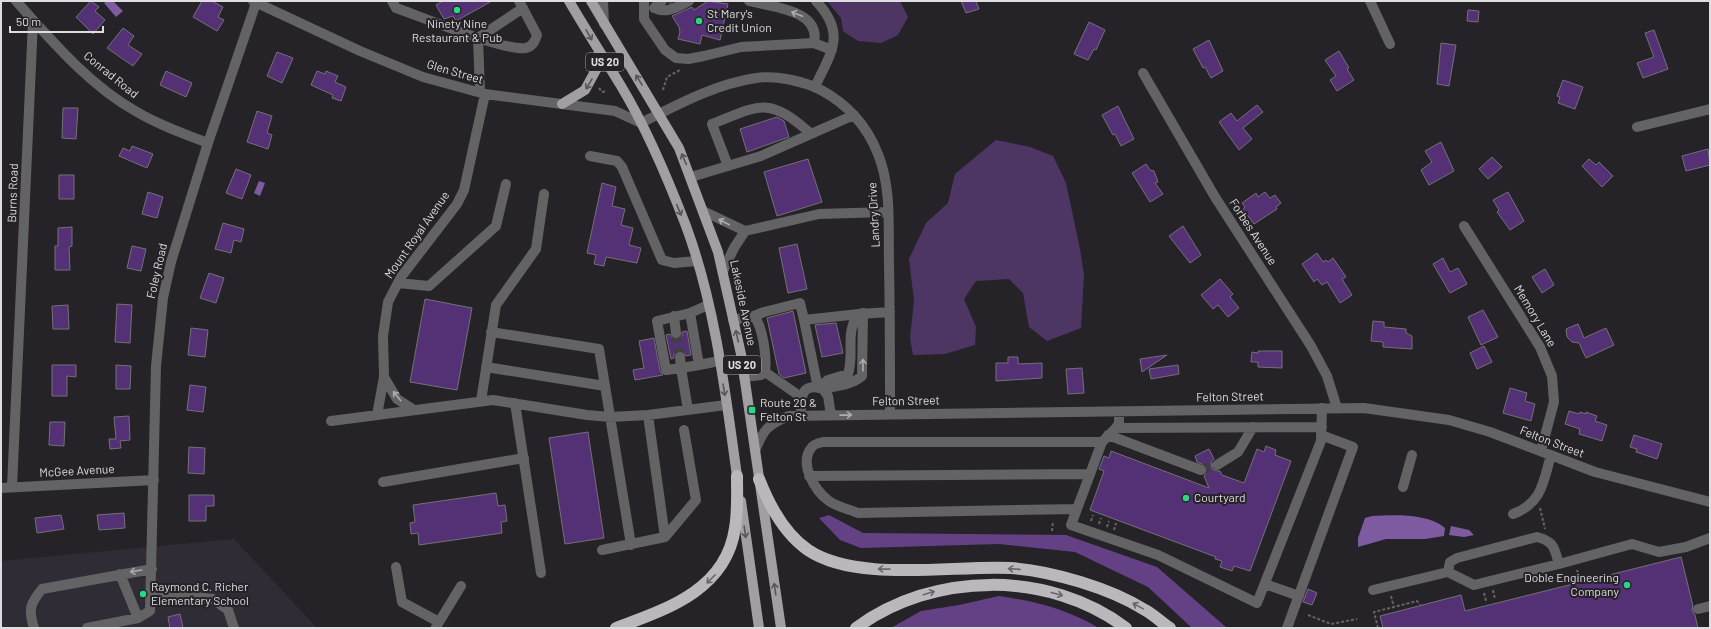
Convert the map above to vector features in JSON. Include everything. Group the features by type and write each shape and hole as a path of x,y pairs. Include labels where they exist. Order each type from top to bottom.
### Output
{"highway":[{"path":"616,628 680,600 701,588 716,573 727,557 734,533 737,511 737,476"},
{"path":"759,479 772,507 796,539 808,550 828,561 867,569 1010,568 1051,574 1080,582 1126,600 1146,610 1170,628"},
{"path":"856,628 887,609 908,600 937,590 976,584 1021,587 1055,593 1085,603 1099,610 1126,628"}],"main road":[{"name":"US 20","path":"569,1 621,86 641,123 686,226 697,262 708,305 719,361 759,628"},
{"name":"US 20","path":"592,1 604,24 660,113"},
{"path":"562,104 586,90 601,58 599,52"},
{"name":"Lakeside Avenue","path":"660,113 679,148 691,177 704,211 723,271 744,377 781,628"}],"street":[{"name":"Conrad Road","path":"16,1 33,21 73,62 117,99 138,113 208,143"},
{"path":"392,1 396,8 478,38 517,48 526,48 534,43 537,35 521,5 478,38"},
{"path":"603,1 604,24"},
{"path":"644,1 644,19 665,50 676,58 704,56 741,47 814,43 832,50"},
{"path":"662,1 654,8 661,11 670,10 689,1"},
{"path":"749,1 797,13 807,18 813,24 816,34 814,43"},
{"path":"815,87 832,50 834,42 830,17 816,1"},
{"path":"1370,1 1390,44"},
{"name":"Glen Street","path":"255,2 296,23 391,65 423,76 482,93 615,111 641,123"},
{"name":"Foley Road","path":"138,618 150,611 153,557 156,366 162,305 171,262 208,143 255,2"},
{"name":"Burns Road","path":"12,487 33,21"},
{"name":"Mount Royal Avenue","path":"377,415 384,377 384,329 388,302 398,283 457,204 464,190 482,93 478,38"},
{"name":"Forbes Avenue","path":"1143,74 1215,197 1311,346 1327,376 1337,408"},
{"name":"Landry Drive","path":"660,113 718,88 758,77 794,81 815,87 840,103 854,115 865,129 878,153 884,173 888,212 890,414"},
{"path":"728,166 712,124 757,107 778,109 792,117 810,133"},
{"path":"1638,127 1710,109"},
{"path":"641,123 660,113"},
{"path":"691,177 761,156 810,133 854,115"},
{"path":"590,156 617,161 622,167 662,260 674,263 697,262"},
{"path":"398,283 429,286 496,226 506,184"},
{"path":"481,401 496,305 536,249 544,194"},
{"path":"704,211 745,231 819,214 888,212"},
{"name":"Memory Lane","path":"1464,226 1540,347 1552,376 1554,402 1541,451"},
{"path":"723,271 734,248 745,231"},
{"path":"733,320 754,316 800,303 821,389 828,396 831,415"},
{"path":"708,305 690,313 657,321 666,370 719,361"},
{"path":"804,320 861,313 890,312"},
{"path":"690,313 699,365"},
{"path":"801,416 801,397 805,391 810,388 821,389 848,384 862,376 861,313"},
{"path":"674,316 676,333"},
{"path":"754,316 759,322 766,362 765,372"},
{"path":"491,332 599,349 631,545"},
{"path":"680,357 688,410"},
{"path":"486,367 605,386"},
{"path":"765,372 801,397"},
{"path":"744,377 765,372"},
{"path":"384,377 397,398 414,410"},
{"path":"332,421 493,400 587,415 610,417 648,415 726,405"},
{"path":"515,403 541,573"},
{"path":"1119,412 1119,423 1109,435 1090,474 1071,525 1158,554 1257,604 1321,441 1322,408"},
{"name":"Felton Street","path":"755,451 762,432 774,422 789,416 1322,408 1386,410 1449,420 1541,451 1595,472 1710,502"},
{"path":"648,415 665,537"},
{"path":"1217,464 1238,452 1253,427"},
{"path":"1077,509 858,513 830,501 814,484 807,470 808,453 812,446 823,442 1109,435 1253,427 1321,431 1353,448 1287,628"},
{"path":"602,550 665,537 696,500 684,430"},
{"path":"1109,435 1201,470"},
{"path":"1403,487 1412,455"},
{"path":"1513,514 1525,509 1538,496 1551,455"},
{"path":"383,482 524,458"},
{"path":"809,476 1090,474"},
{"name":"McGee Avenue","path":"1,488 154,480"},
{"path":"1448,572 1450,562 1457,558 1537,537 1547,540 1554,546 1558,564"},
{"path":"1373,590 1448,572 1474,585 1632,544 1659,552 1686,547 1710,538"},
{"path":"396,567 402,602 437,625 461,586"},
{"path":"34,628 30,615 32,602 42,588 152,569"},
{"path":"87,628 138,618 120,574"},
{"path":"1265,584 1299,596"},
{"path":"150,592 213,599 228,610 234,628"},
{"path":"1698,609 1710,606"}],"path":[{"path":"663,90 667,77 680,71 682,67 682,58"},
{"path":"599,88 602,92 607,91"},
{"path":"1540,507 1545,529"},
{"path":"1378,628 1374,612 1417,601 1420,605"},
{"path":"1308,615 1331,624 1340,624 1357,619"}],"shaded area":[{"path":"107,1 113,1 123,11 116,17 104,3"},
{"path":"827,1 900,1 908,17 898,35 881,43 858,41 843,31 841,18"},
{"path":"996,140 1030,147 1053,156 1066,183 1084,275 1081,328 1047,341 1029,327 1023,293 1009,279 976,281 964,299 976,327 975,345 945,354 913,355 910,338 914,301 909,259 926,223 948,203 955,174"},
{"path":"259,181 265,183 260,196 254,193"},
{"path":"829,515 863,533 1066,535 1157,567 1227,628 1192,628 1148,587 1075,552 999,544 861,548 840,540 819,518"},
{"path":"1391,515 1420,517 1438,523 1445,528 1444,536 1425,539 1386,539 1358,547 1358,538 1365,518"},
{"path":"1451,526 1469,530 1474,535 1464,537 1449,535"},
{"name":"Raymond C. Richer Elementary School","path":"234,539 317,628 1,628 1,561"},
{"path":"999,596 1050,607 1074,615 1099,628 891,628 921,611 959,605"}],"building":[{"path":"91,1 99,7 95,11 105,20 93,34 76,17"},
{"path":"202,1 212,1 223,7 218,17 224,20 217,31 193,17"},
{"name":"Ninety Nine Restaurant & Pub","path":"443,1 492,1 456,21 453,16 444,19 436,5"},
{"name":"St Mary's Credit Union","path":"708,1 728,4 720,40 702,35 700,44 678,39 680,32 679,27 672,16 692,7 694,10"},
{"path":"961,1 976,1 979,9 966,13"},
{"path":"1468,10 1479,11 1478,22 1467,21"},
{"path":"1089,22 1105,30 1096,50 1094,49 1088,60 1074,54"},
{"path":"123,28 134,36 128,45 142,54 133,66 107,48"},
{"path":"1654,30 1668,69 1643,78 1637,63 1654,57 1645,33"},
{"path":"1209,40 1223,71 1211,78 1205,67 1203,68 1193,49"},
{"path":"1441,43 1456,45 1449,86 1437,84"},
{"path":"1339,51 1354,80 1337,91 1330,80 1336,76 1325,60"},
{"path":"277,52 293,58 282,83 267,76"},
{"path":"166,71 192,83 186,97 160,85"},
{"path":"317,71 325,74 326,71 338,76 335,82 346,87 341,101 332,98 333,95 311,85"},
{"path":"1563,80 1583,87 1575,109 1558,103 1560,97 1557,96"},
{"path":"1257,105 1263,112 1243,128 1252,139 1239,150 1219,122 1231,113 1237,121"},
{"path":"1118,106 1134,139 1121,146 1102,115"},
{"path":"63,108 78,108 76,139 62,138"},
{"path":"257,111 272,116 267,133 272,135 268,149 247,142"},
{"path":"777,117 784,121 789,137 747,152 740,129"},
{"path":"1441,142 1454,171 1429,185 1421,170 1432,162 1425,151"},
{"path":"132,146 153,154 147,168 119,156 123,148 130,151"},
{"path":"1708,149 1710,165 1686,171 1682,156"},
{"path":"1492,157 1502,167 1488,179 1479,169"},
{"path":"808,159 822,202 777,216 764,172"},
{"path":"1589,159 1596,165 1599,162 1613,176 1602,187 1582,166"},
{"path":"1146,164 1150,170 1154,171 1158,182 1155,183 1163,194 1150,202 1132,173"},
{"path":"236,169 251,175 242,199 226,193"},
{"path":"59,175 74,175 74,199 59,199"},
{"path":"602,183 616,187 612,206 625,209 621,225 633,228 629,245 641,248 637,263 606,257 604,266 594,264 596,255 587,253"},
{"path":"148,192 163,197 157,218 142,214"},
{"path":"1265,192 1270,198 1275,195 1281,203 1276,207 1277,209 1254,224 1243,209 1245,207 1242,203 1256,193 1258,197"},
{"path":"1508,192 1524,221 1510,230 1497,212 1499,210 1493,200"},
{"path":"223,223 244,229 241,242 234,240 231,253 215,249"},
{"path":"1183,226 1201,255 1190,263 1169,236"},
{"path":"72,227 72,246 69,247 70,270 55,270 55,246 58,246 58,228"},
{"path":"797,244 807,289 788,293 779,248"},
{"path":"132,246 146,249 141,271 127,268"},
{"path":"1317,253 1323,262 1326,260 1328,262 1333,258 1346,277 1342,279 1352,295 1340,303 1327,282 1322,285 1317,279 1314,282 1302,264"},
{"path":"1443,258 1450,272 1458,268 1467,284 1450,293 1433,264"},
{"path":"1545,269 1554,285 1542,293 1532,277"},
{"path":"209,273 224,278 216,303 200,298"},
{"path":"1220,279 1233,294 1230,297 1239,308 1228,317 1218,305 1213,309 1201,295"},
{"path":"425,299 472,308 457,390 410,382"},
{"path":"117,304 132,305 130,343 115,342"},
{"path":"68,305 69,329 53,329 52,306"},
{"path":"1483,310 1498,337 1481,345 1468,317"},
{"path":"793,311 806,373 784,378 779,374 767,318"},
{"path":"1373,321 1384,322 1384,327 1406,329 1406,333 1412,336 1412,349 1383,347 1383,342 1371,341"},
{"path":"836,323 843,353 822,357 815,325"},
{"path":"1578,324 1584,338 1606,328 1614,345 1586,358 1579,343 1572,342 1567,337 1566,329"},
{"path":"191,328 208,330 205,357 188,355"},
{"path":"687,331 691,355 686,356 683,351 679,351 674,354 674,358 671,359 666,335 670,334 673,339 677,339 682,336 682,332"},
{"path":"654,338 660,371 663,375 635,380 633,370 644,368 639,341"},
{"path":"1484,346 1492,362 1477,369 1470,353"},
{"path":"1258,351 1282,351 1282,368 1258,367 1258,362 1251,362 1252,352 1258,353"},
{"path":"1167,355 1142,372 1140,359"},
{"path":"1008,357 1018,357 1018,364 1042,363 1042,378 996,381 996,363 1008,363"},
{"path":"52,365 76,365 76,377 67,376 67,396 52,396"},
{"path":"116,365 131,366 130,389 116,389"},
{"path":"1178,365 1179,374 1151,379 1149,369"},
{"path":"1082,368 1084,393 1068,394 1066,369"},
{"path":"190,385 206,387 203,412 187,410"},
{"path":"1510,388 1527,393 1525,401 1535,404 1531,421 1503,413"},
{"path":"1569,411 1579,414 1580,412 1586,414 1586,412 1597,416 1595,421 1607,425 1602,441 1579,434 1580,429 1565,424"},
{"path":"129,416 130,440 120,441 121,448 110,449 109,439 116,439 114,417"},
{"path":"50,422 65,422 64,446 49,445"},
{"path":"588,432 604,538 565,544 549,438"},
{"path":"1634,435 1662,444 1657,459 1636,452 1637,449 1630,447"},
{"name":"Courtyard","path":"1266,446 1276,450 1275,455 1291,461 1250,571 1234,566 1232,571 1220,567 1222,561 1215,559 1216,557 1090,510 1104,471 1099,469 1104,456 1109,458 1111,451 1209,488 1204,476 1207,472 1206,466 1197,462 1195,456 1209,449 1214,459 1211,462 1212,469 1220,471 1222,475 1244,483 1257,449 1264,452"},
{"path":"189,447 205,448 204,474 188,473"},
{"path":"496,493 498,506 505,505 507,521 501,522 502,533 419,545 418,533 411,534 410,523 415,522 413,505"},
{"path":"189,495 214,495 214,506 206,506 206,521 189,521"},
{"path":"124,513 125,528 99,530 97,515"},
{"path":"61,515 64,529 37,533 35,518"},
{"name":"Doble Engineering Company","path":"1681,557 1693,606 1692,610 1695,615 1698,628 1383,628 1380,616 1461,595 1465,611"},
{"path":"1308,589 1317,593 1312,605 1303,602"},
{"path":"180,614 183,628 170,628 168,617"}],"tunnel":[{"path":"654,8 672,1"},
{"path":"676,333 680,357"},
{"path":"1201,470 1217,465"}],"place":[{"name":"Ninety Nine Restaurant & Pub","path":"457,10"},
{"name":"St Mary's Credit Union","path":"699,21"},
{"name":"Route 20 & Felton St","path":"752,410"},
{"name":"Courtyard","path":"1186,498"},
{"name":"Doble Engineering Company","path":"1627,585"},
{"name":"Raymond C. Richer Elementary School","path":"143,594"}]}
